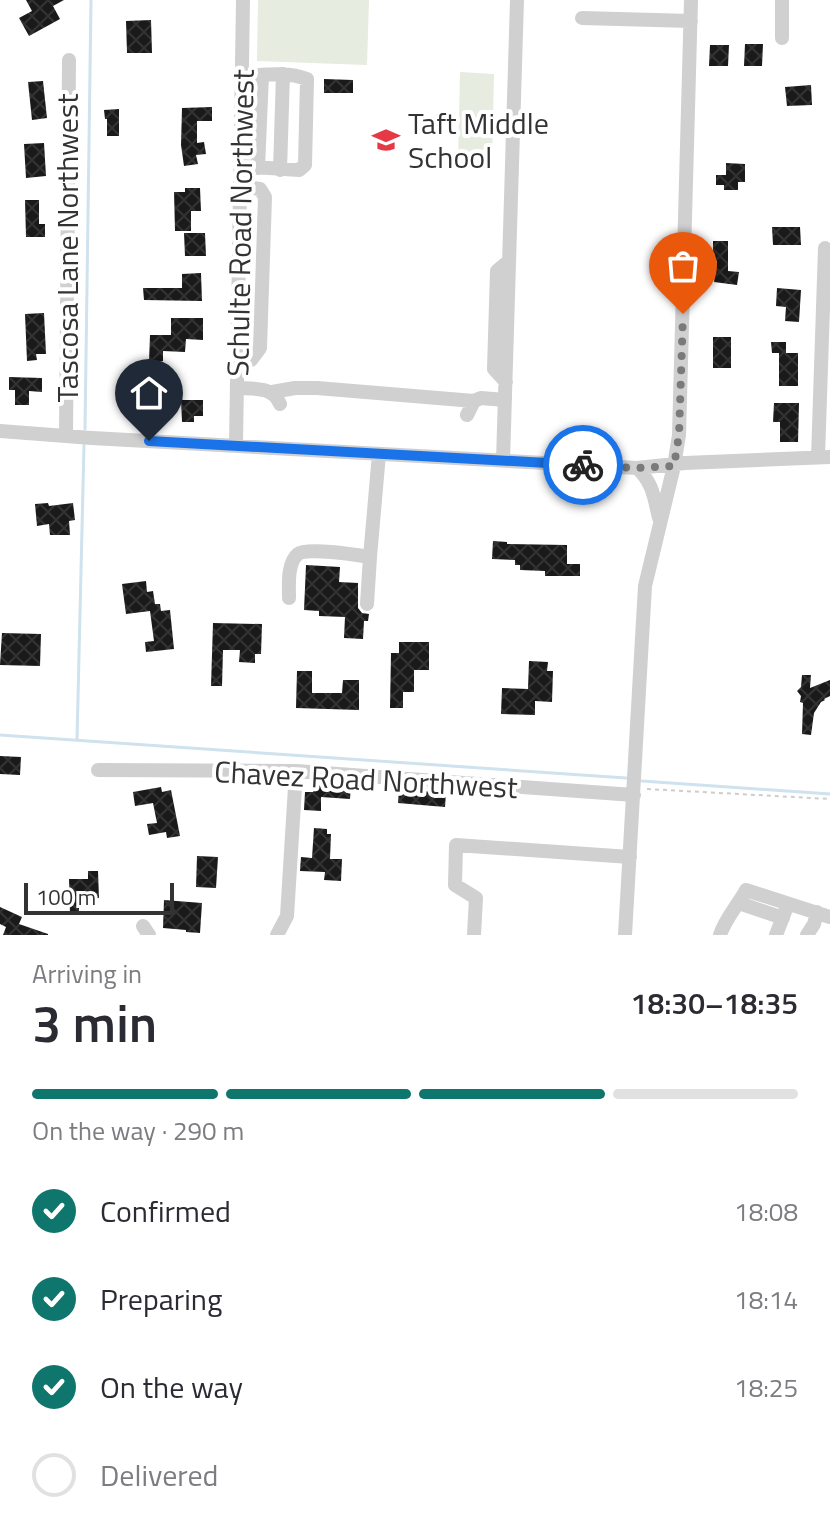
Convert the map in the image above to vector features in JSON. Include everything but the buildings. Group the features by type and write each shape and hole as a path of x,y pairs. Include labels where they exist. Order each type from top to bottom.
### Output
{"street":[{"name":"Schulte Road Northwest","path":"236,445 243,0"},
{"path":"503,461 517,0"},
{"path":"625,935 645,586 674,466 679,420 691,0"},
{"path":"782,0 782,38"},
{"path":"582,18 691,21"},
{"name":"Tascosa Lane Northwest","path":"66,436 69,60"},
{"path":"241,166 299,170 305,165 307,79 283,74 242,76"},
{"path":"280,170 283,74"},
{"path":"258,168 262,75"},
{"path":"238,364 251,360 260,348 265,197 260,189 241,186"},
{"path":"0,431 637,468 824,457 825,248"},
{"path":"237,388 276,398 295,388 317,388 474,401 481,398 505,400"},
{"path":"467,415 474,401"},
{"path":"367,604 379,454"},
{"path":"637,468 652,487 660,519"},
{"path":"289,598 290,572 296,555 302,551 370,557"},
{"name":"Chavez Road Northwest","path":"98,770 296,771 634,792"},
{"path":"277,935 287,916 296,771"},
{"path":"474,935 476,898 455,885 456,845 630,857"},
{"path":"742,896 789,903 824,914 807,935"},
{"path":"742,896 783,918"},
{"path":"720,935 742,896"},
{"path":"776,935 789,903"}],"path":[{"path":"634,792 830,799"}],"shaded area":[{"path":"258,0 369,0 367,65 257,61"},
{"path":"460,72 494,74 492,163 458,162"}],"waterway":[{"path":"85,429 91,0"},
{"path":"77,740 84,445"},
{"path":"0,735 626,778"},
{"path":"642,781 830,794"}],"way so far":[{"path":"583,465 637,468 674,466 679,435 683,314"}],"place":[{"name":"Taft Middle School","path":"386,140"}],"route":[{"path":"149,441 583,465"}]}
